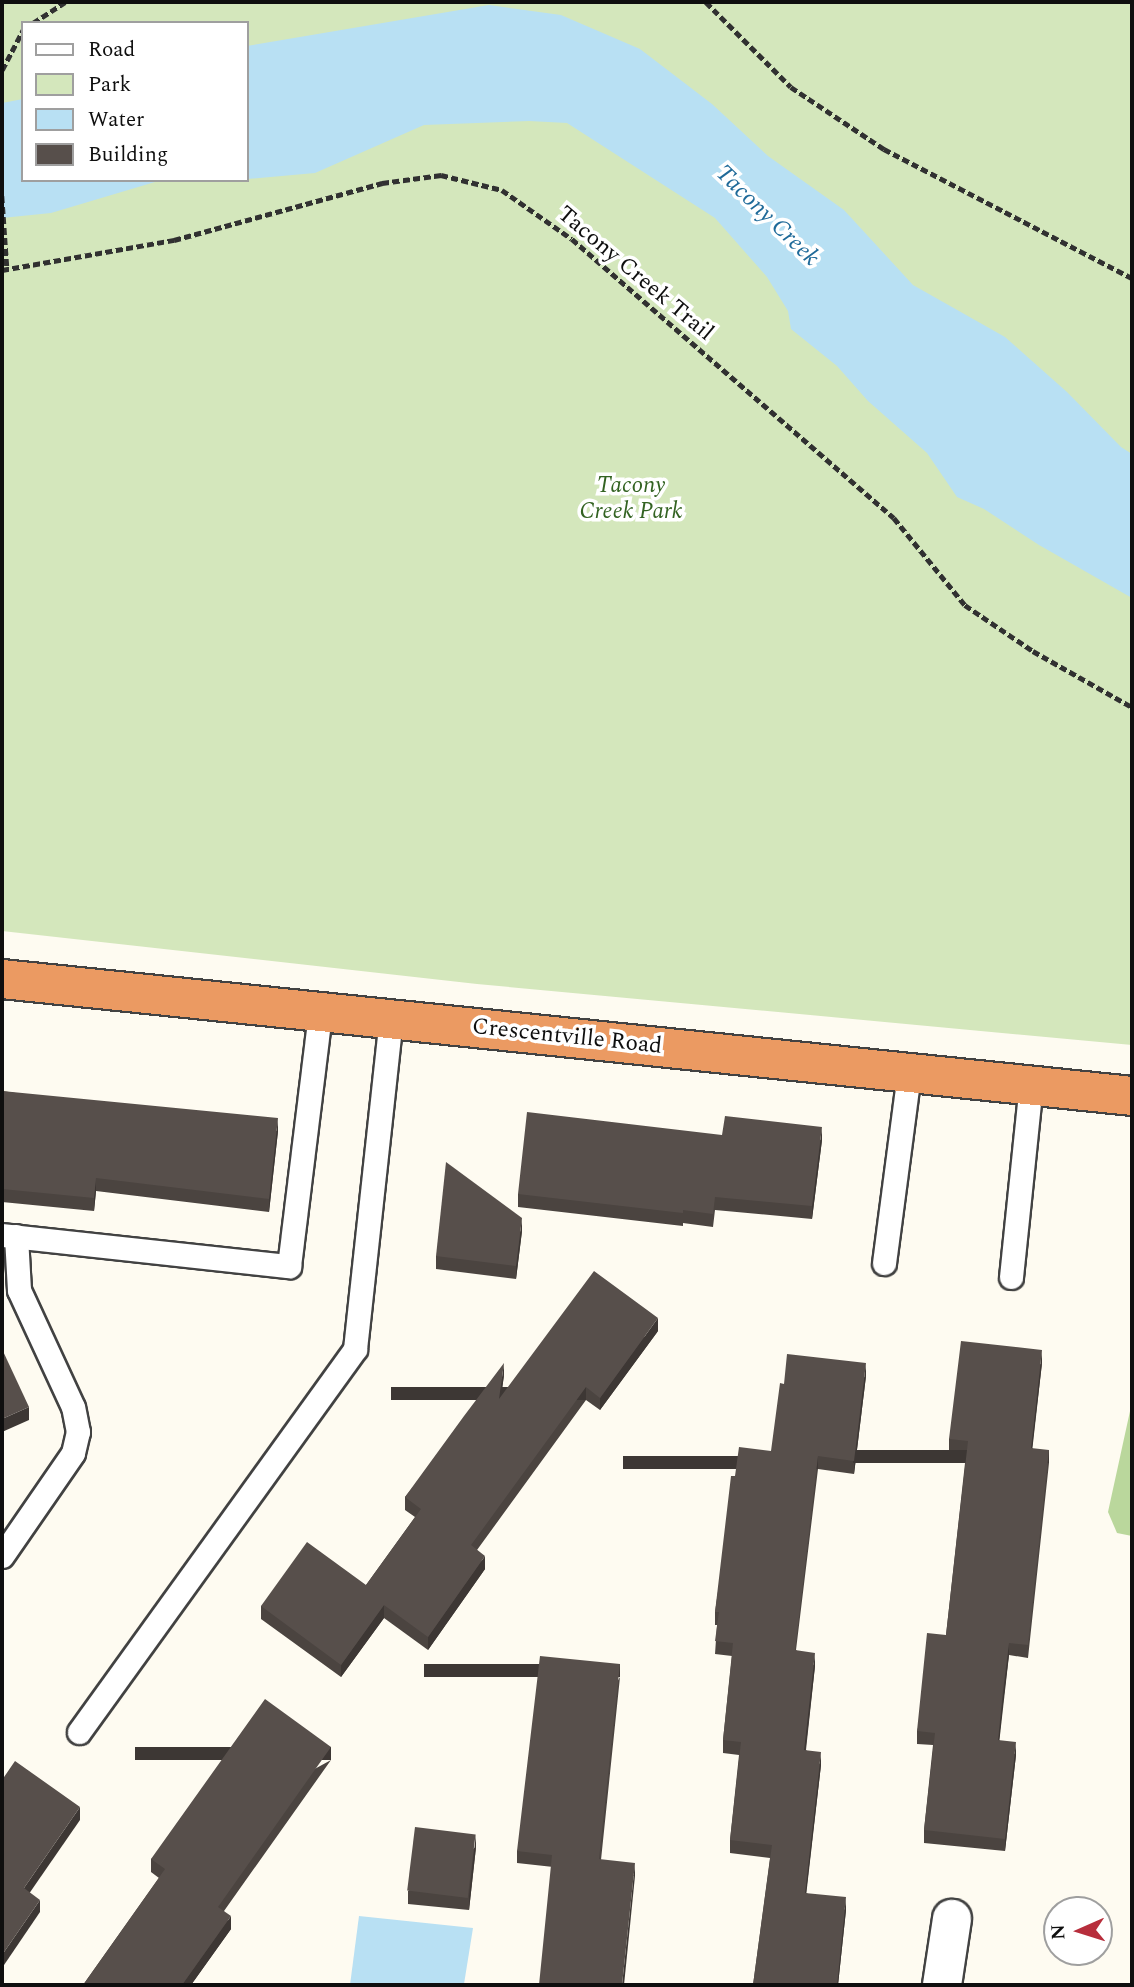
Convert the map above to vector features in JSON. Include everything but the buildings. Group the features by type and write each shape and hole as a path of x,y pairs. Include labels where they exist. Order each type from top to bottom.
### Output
{"highway":[{"name":"Crescentville Road","path":"2,979 1132,1094"}],"street":[{"path":"942,1985 952,1919"}],"lane":[{"path":"2,1556 74,1453 79,1432 73,1407 19,1290 9,1236 289,1266 320,1012"},
{"path":"79,1732 355,1349 391,1019"},
{"path":"884,1263 909,1072"},
{"path":"1011,1277 1031,1084"}],"path":[{"path":"36,21 65,2"},
{"path":"706,2 791,87 884,149 1132,278"},
{"path":"2,71 21,34"},
{"name":"Tacony Creek Trail","path":"2,196 4,269 174,240 382,183 441,175 502,190 572,239 894,518 965,605 1033,651 1132,708"}],"green space":[{"name":"Tacony Creek Park","path":"2,2 1132,2 1132,1045 477,984 2,931"},
{"path":"1132,1402 1132,1536 1117,1533 1108,1512"}],"water":[{"name":"Tacony Creek","path":"489,5 561,15 640,49 712,104 768,156 844,210 913,285 1005,337 1067,392 1121,447 1132,454 1132,598 1039,545 984,509 957,497 927,453 868,401 837,366 791,329 788,311 767,277 715,218 567,123 529,121 424,125 315,173 248,179 248,46"},
{"path":"21,99 21,182 155,182 51,213 2,218 2,103"},
{"path":"359,1916 473,1928 464,1984 350,1985"}]}
